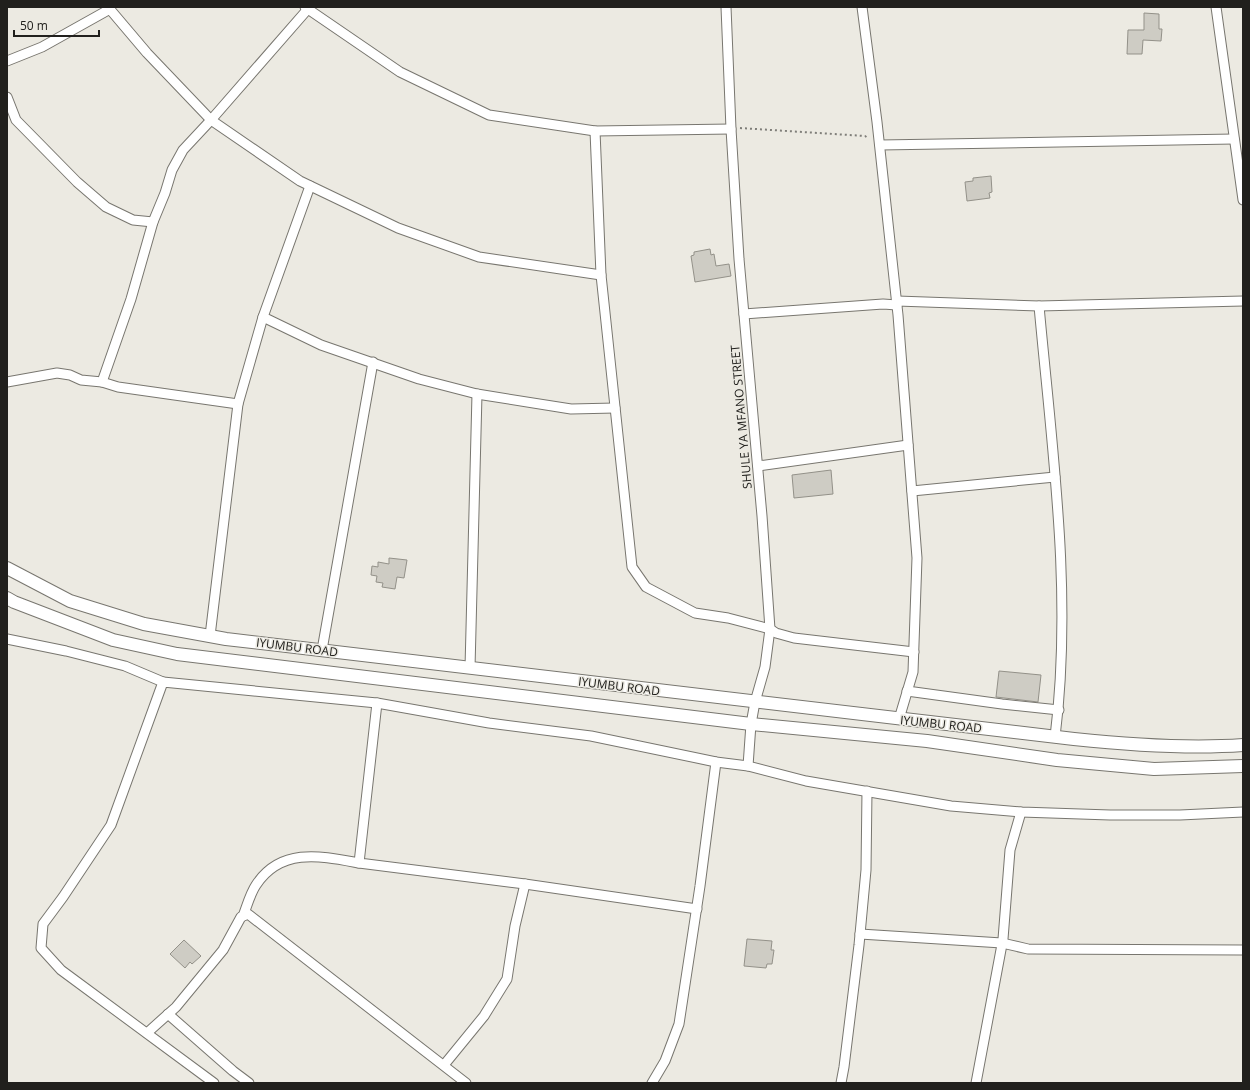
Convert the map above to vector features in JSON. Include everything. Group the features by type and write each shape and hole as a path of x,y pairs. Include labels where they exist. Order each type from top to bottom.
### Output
{"main road":[{"name":"IYUMBU ROAD","path":"7,568 70,601 144,624 210,636 1055,737 1132,745 1211,748 1243,745"},
{"name":"IYUMBU ROAD","path":"7,598 113,640 177,654 751,724 927,741 1057,760 1154,769 1243,766"}],"street":[{"name":"SHULE YA MFANO STREET","path":"726,7 730,129 739,259 758,466 770,629 765,667 755,702 751,724 748,766"},
{"path":"862,7 880,146 897,303 917,558 913,672 898,719"},
{"path":"1216,7 1243,200"},
{"path":"7,61 42,47 109,8 147,53 211,120 300,181 398,228 480,257 601,275"},
{"path":"102,382 131,299 153,222 165,193 172,170 183,150 211,120 306,8 400,72 489,115 594,131 730,129"},
{"path":"7,97 16,120 77,182 106,208 134,220 153,222"},
{"path":"594,131 601,275 632,567 646,587 695,612 728,618 770,629 776,633 794,638 914,652"},
{"path":"880,146 1234,139"},
{"path":"210,636 238,404 263,317 310,186"},
{"path":"744,314 897,303 1039,306 1243,301"},
{"path":"1039,306 1061,550 1062,661 1059,710 1055,737"},
{"path":"263,317 321,345 419,379 477,394 571,409 615,408"},
{"path":"322,650 373,362"},
{"path":"7,382 57,373 70,375 81,380 102,382 118,387 238,404"},
{"path":"470,668 477,394"},
{"path":"758,466 908,445"},
{"path":"912,491 1055,478"},
{"path":"7,639 66,651 125,666 164,682 377,703 489,723 591,736 716,762 748,766 806,781 951,806 1021,812 1110,815 1180,815 1243,812"},
{"path":"164,682 111,825 43,924 41,948 61,970 214,1083"},
{"path":"907,691 1059,710"},
{"path":"359,863 377,703"},
{"path":"652,1083 665,1061 679,1024 697,909 716,762"},
{"path":"841,1083 860,934 866,870 867,791"},
{"path":"976,1083 1002,943 1010,850 1021,812"},
{"path":"147,1033 176,1007 223,950 242,916 255,886 259,881 272,867 298,858 321,856 359,863 525,884 697,909"},
{"path":"444,1066 484,1016 507,979 525,884"},
{"path":"242,916 249,915 466,1083"},
{"path":"860,934 1002,943 1028,949 1243,950"},
{"path":"168,1014 233,1071 249,1083"}],"path":[{"path":"730,129 788,130 865,136 880,146"}],"building":[{"path":"1144,13 1159,14 1159,29 1162,29 1161,41 1143,40 1142,54 1127,54 1128,30 1144,30"},
{"path":"991,176 992,192 989,193 990,198 967,201 965,182 973,181 973,178"},
{"path":"710,249 711,255 714,254 716,266 729,264 731,276 695,282 691,256 694,255 694,252"},
{"path":"831,470 833,494 794,498 792,475"},
{"path":"389,558 407,560 404,578 397,577 395,589 382,587 383,583 376,582 377,576 371,575 372,566 378,567 378,562 389,564"},
{"path":"999,671 1041,675 1038,702 996,697"},
{"path":"747,939 772,941 771,950 774,950 772,964 767,964 766,968 744,966"},
{"path":"184,940 201,956 192,964 190,962 185,968 170,954"}]}
